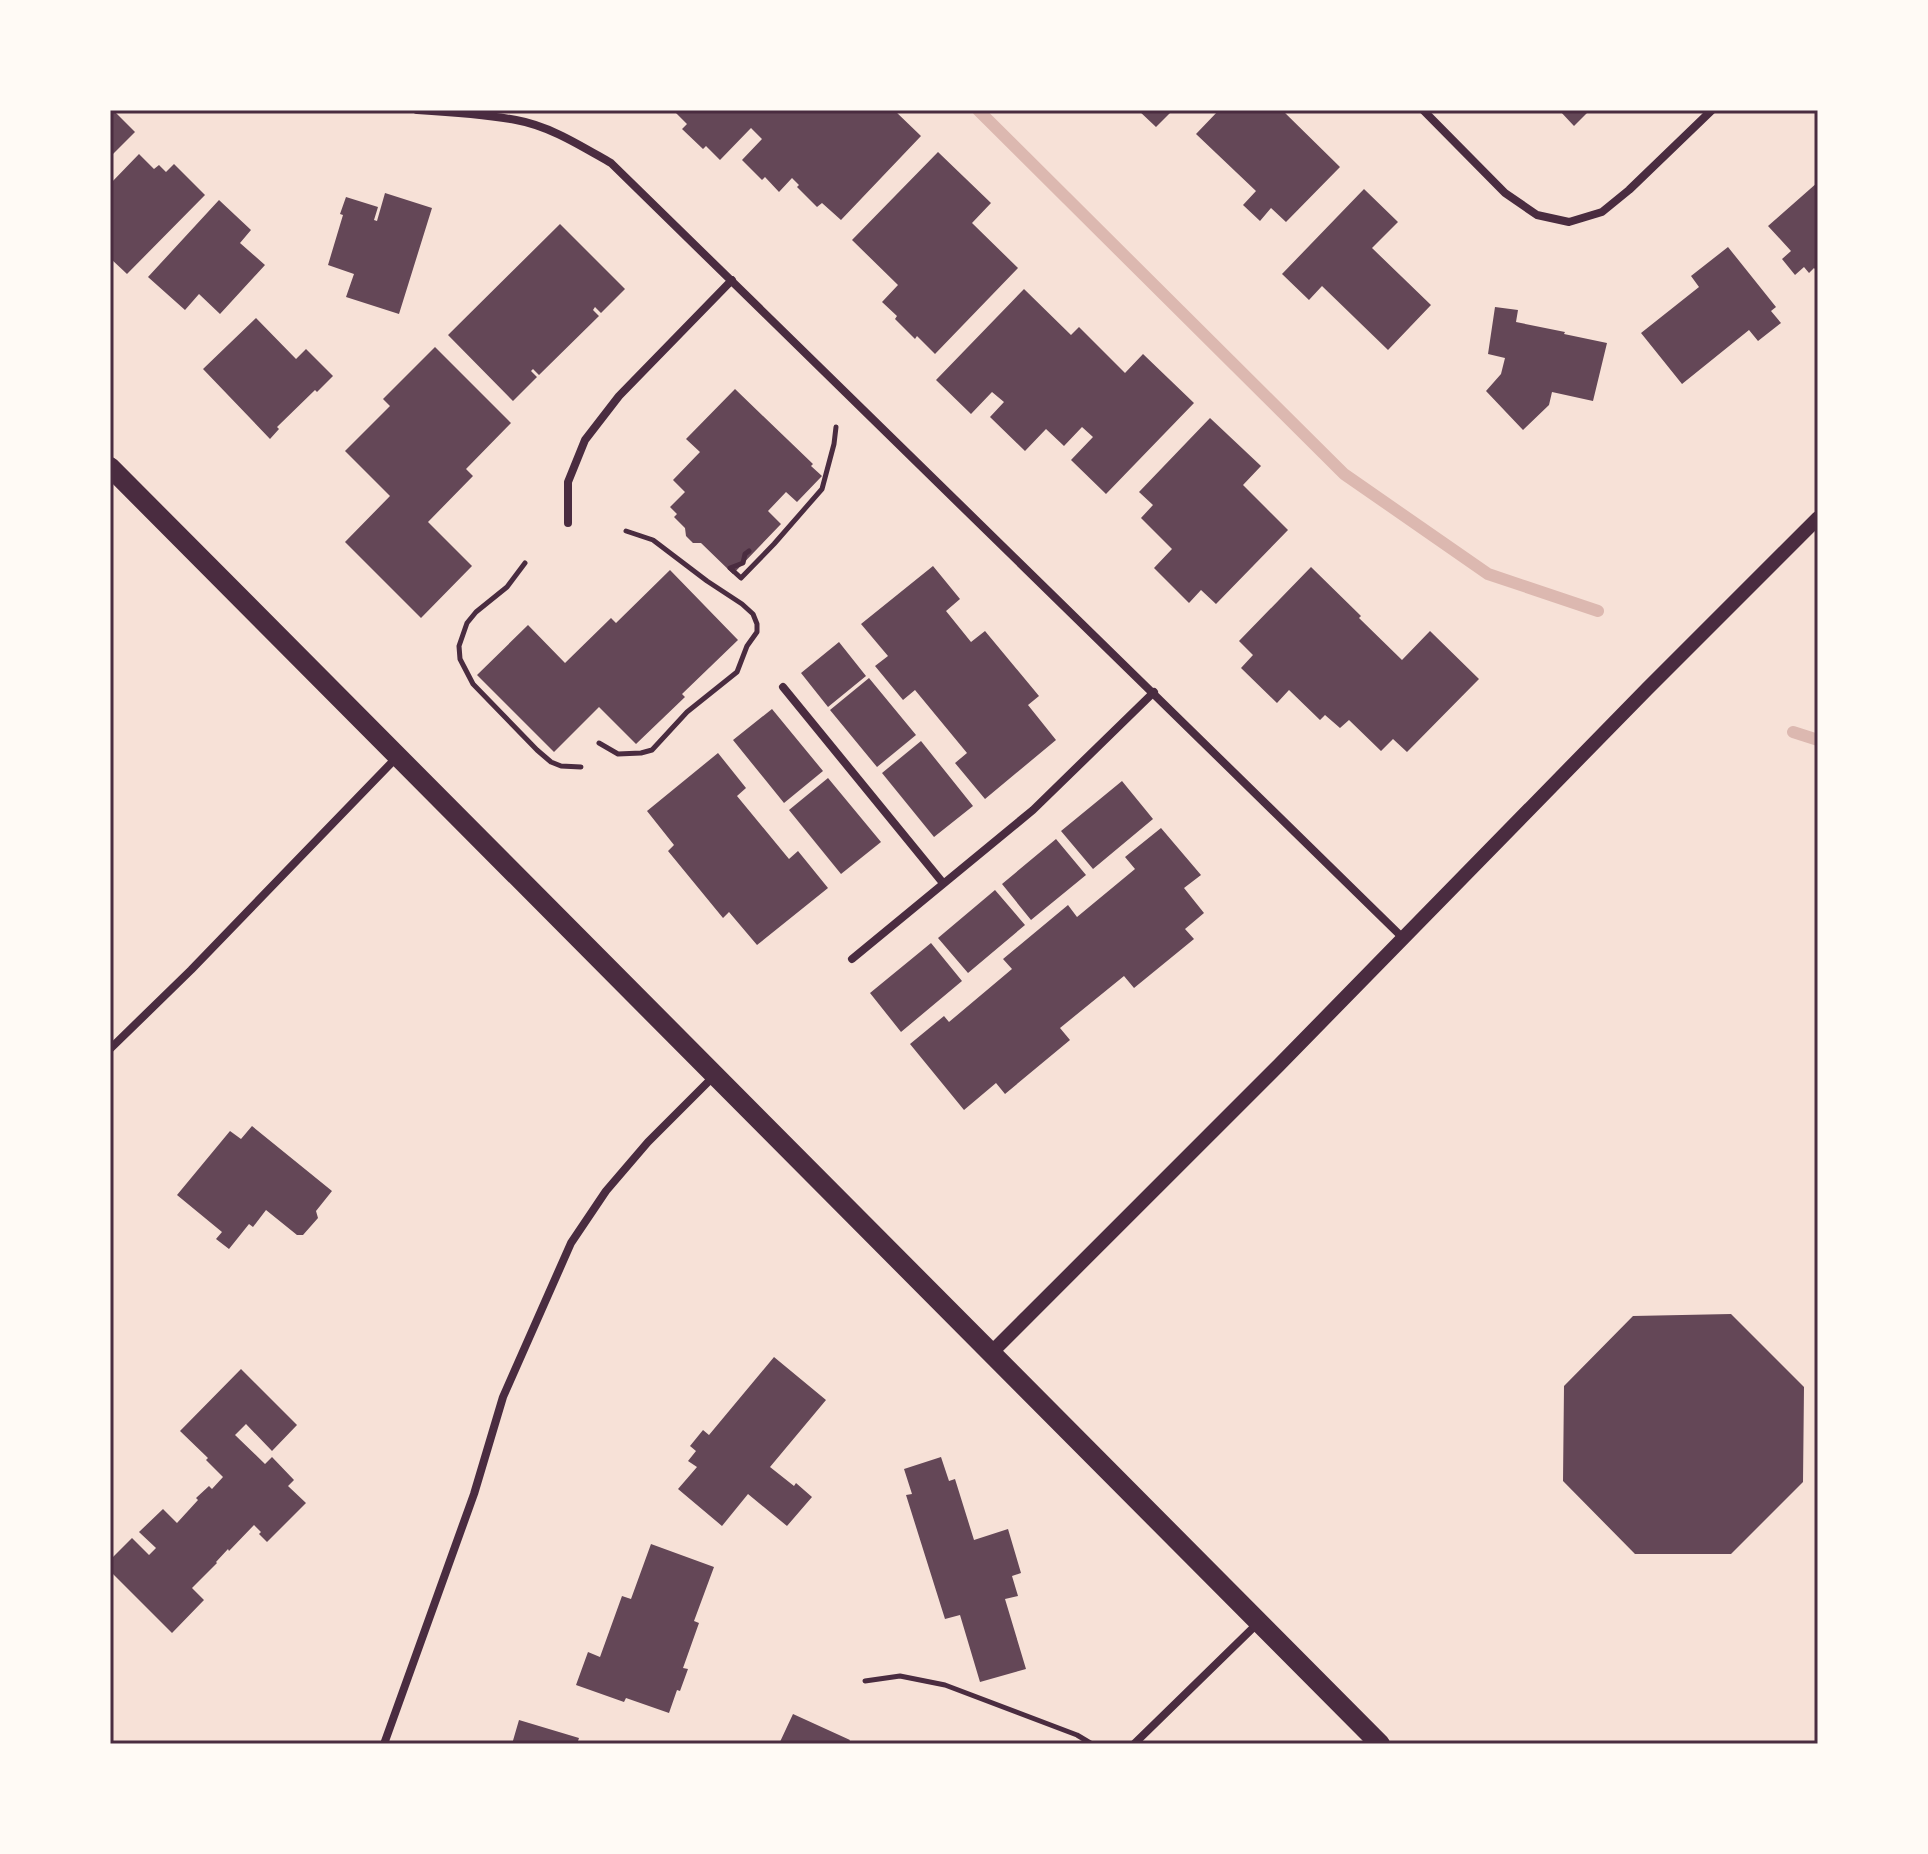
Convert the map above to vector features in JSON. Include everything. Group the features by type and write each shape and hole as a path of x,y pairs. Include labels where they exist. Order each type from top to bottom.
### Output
{"main road":[{"path":"110,467 1380,1744"}],"street":[{"path":"417,110 518,120 567,137 611,163 1404,939"},
{"path":"1423,110 1505,193 1537,215 1569,222 1602,212 1712,110"},
{"path":"568,523 568,482 585,440 619,396 732,280"},
{"path":"991,1353 1818,518"},
{"path":"783,687 943,883"},
{"path":"852,959 1033,810 1154,692"},
{"path":"110,1049 398,756"},
{"path":"384,1744 474,1494 503,1397 571,1243 606,1191 648,1142 715,1075"},
{"path":"1134,1744 1259,1622"}],"path":[{"path":"749,551 743,563 730,568 741,578 822,489 836,427"},
{"path":"599,743 618,754 652,750 687,712 737,672 747,646 757,632 753,614 742,604 653,540 626,531"},
{"path":"525,563 507,587 467,623 459,646 460,659 473,684 537,750 561,766 581,767"},
{"path":"865,1681 900,1676 945,1685 1077,1735 1092,1744"}],"building":[{"path":"110,110 135,132 110,157"},
{"path":"673,110 894,110 921,136 841,220 822,203 817,207 792,178 779,192 742,160 762,139 751,128 720,160 682,129 687,124"},
{"path":"1138,110 1173,110 1156,127"},
{"path":"1219,110 1282,110 1340,167 1286,222 1271,208 1260,221 1243,205 1256,191 1196,134"},
{"path":"1559,110 1590,110 1574,126"},
{"path":"938,152 991,203 972,223 1018,268 935,354 917,336 915,339 882,302 898,285 852,240"},
{"path":"139,154 154,169 159,165 166,172 174,164 205,195 127,274 110,258 110,184"},
{"path":"1818,182 1818,272 1814,268 1809,273 1804,267 1795,275 1782,259 1791,251 1768,226"},
{"path":"1364,189 1398,222 1372,248 1431,305 1388,350 1322,286 1309,300 1282,274"},
{"path":"385,193 432,208 399,314 346,297 354,274 328,265 346,197 378,207 374,220 377,221"},
{"path":"219,200 251,230 240,243 265,265 220,314 199,294 185,310 148,277"},
{"path":"560,224 625,289 601,313 595,307 593,310 599,316 539,375 533,369 531,371 537,377 513,401 448,335"},
{"path":"1728,247 1776,307 1771,311 1781,323 1758,341 1749,330 1682,384 1641,333 1699,287 1691,276"},
{"path":"1024,289 1071,335 1079,327 1125,373 1143,354 1194,403 1106,494 1071,460 1093,437 1082,427 1064,446 1046,429 1025,451 990,417 1004,402 992,392 971,414 936,380"},
{"path":"1495,307 1518,310 1516,322 1607,343 1593,401 1552,392 1549,405 1523,430 1486,391 1501,374 1505,358 1488,354"},
{"path":"256,318 296,359 306,349 333,376 277,427 279,429 270,439 203,369"},
{"path":"435,347 511,423 466,469 473,476 428,522 472,566 421,618 345,542 390,496 345,451 390,406 383,399"},
{"path":"735,389 822,476 797,502 786,492 768,511 781,524 733,574 701,543 693,543 686,536 685,528 674,517 677,514 670,507 685,492 673,480 700,452 686,439"},
{"path":"1210,418 1261,466 1243,485 1288,530 1216,604 1201,590 1189,603 1154,568 1172,549 1141,518 1153,505 1139,492"},
{"path":"933,566 960,599 946,611 971,642 985,631 1039,696 1028,705 1056,740 985,799 955,763 967,753 915,690 903,700 875,666 888,656 861,624"},
{"path":"1311,567 1402,660 1430,631 1479,679 1407,752 1393,739 1381,751 1349,720 1340,728 1325,715 1320,720 1289,690 1277,703 1241,668 1253,655 1239,641"},
{"path":"670,570 738,640 636,744 599,707 554,752 477,675 528,625 565,663 611,618 616,623"},
{"path":"839,642 866,676 828,707 801,673"},
{"path":"869,678 916,735 877,767 830,710"},
{"path":"772,709 823,771 784,803 733,740"},
{"path":"921,741 973,806 934,837 882,773"},
{"path":"718,753 746,788 737,796 789,859 798,851 828,888 757,945 729,912 723,918 668,851 674,845 647,811"},
{"path":"828,778 881,842 841,874 789,810"},
{"path":"1122,781 1153,819 1093,869 1061,831"},
{"path":"1161,828 1201,875 1184,888 1204,913 1185,929 1194,939 1134,988 1124,976 1060,1028 1070,1040 1005,1094 996,1083 964,1110 910,1044 944,1016 949,1022 1012,969 1003,959 1068,905 1077,917 1135,869 1125,857"},
{"path":"1056,839 1086,875 1031,920 1002,884"},
{"path":"995,890 1025,925 968,973 938,938"},
{"path":"931,943 962,981 901,1032 870,993"},
{"path":"252,1126 332,1191 316,1211 318,1218 303,1235 297,1235 266,1210 253,1227 249,1224 229,1249 216,1239 222,1232 177,1195 230,1131 241,1139"},
{"path":"1731,1314 1804,1387 1803,1482 1731,1554 1635,1554 1563,1481 1564,1386 1633,1316"},
{"path":"774,1357 826,1400 770,1467 812,1497 787,1526 748,1494 722,1526 678,1489 697,1467 688,1461 696,1451 690,1446 703,1430 709,1435"},
{"path":"241,1369 297,1425 272,1451 246,1424 235,1435 265,1464 272,1457 294,1480 288,1486 306,1503 267,1542 254,1525 228,1549 192,1588 204,1600 172,1633 110,1571 110,1560 132,1538 149,1555 156,1548 139,1532 163,1509 177,1523 198,1500 196,1498 209,1486 212,1489 223,1477 180,1431"},
{"path":"941,1457 949,1481 955,1479 974,1540 1008,1529 1021,1573 1012,1576 1018,1596 1005,1599 1026,1669 980,1682 960,1615 945,1619 906,1495 912,1494 904,1469"},
{"path":"651,1544 714,1567 694,1621 699,1623 683,1668 688,1669 669,1713 626,1698 624,1702 576,1685 588,1652 600,1657 622,1596 631,1599"},
{"path":"793,1714 850,1740 848,1744 779,1744"},
{"path":"519,1720 579,1738 577,1744 512,1744"}],"waterway":[{"path":"978,110 1344,474 1488,574 1598,611"},
{"path":"1793,732 1818,740"}]}
